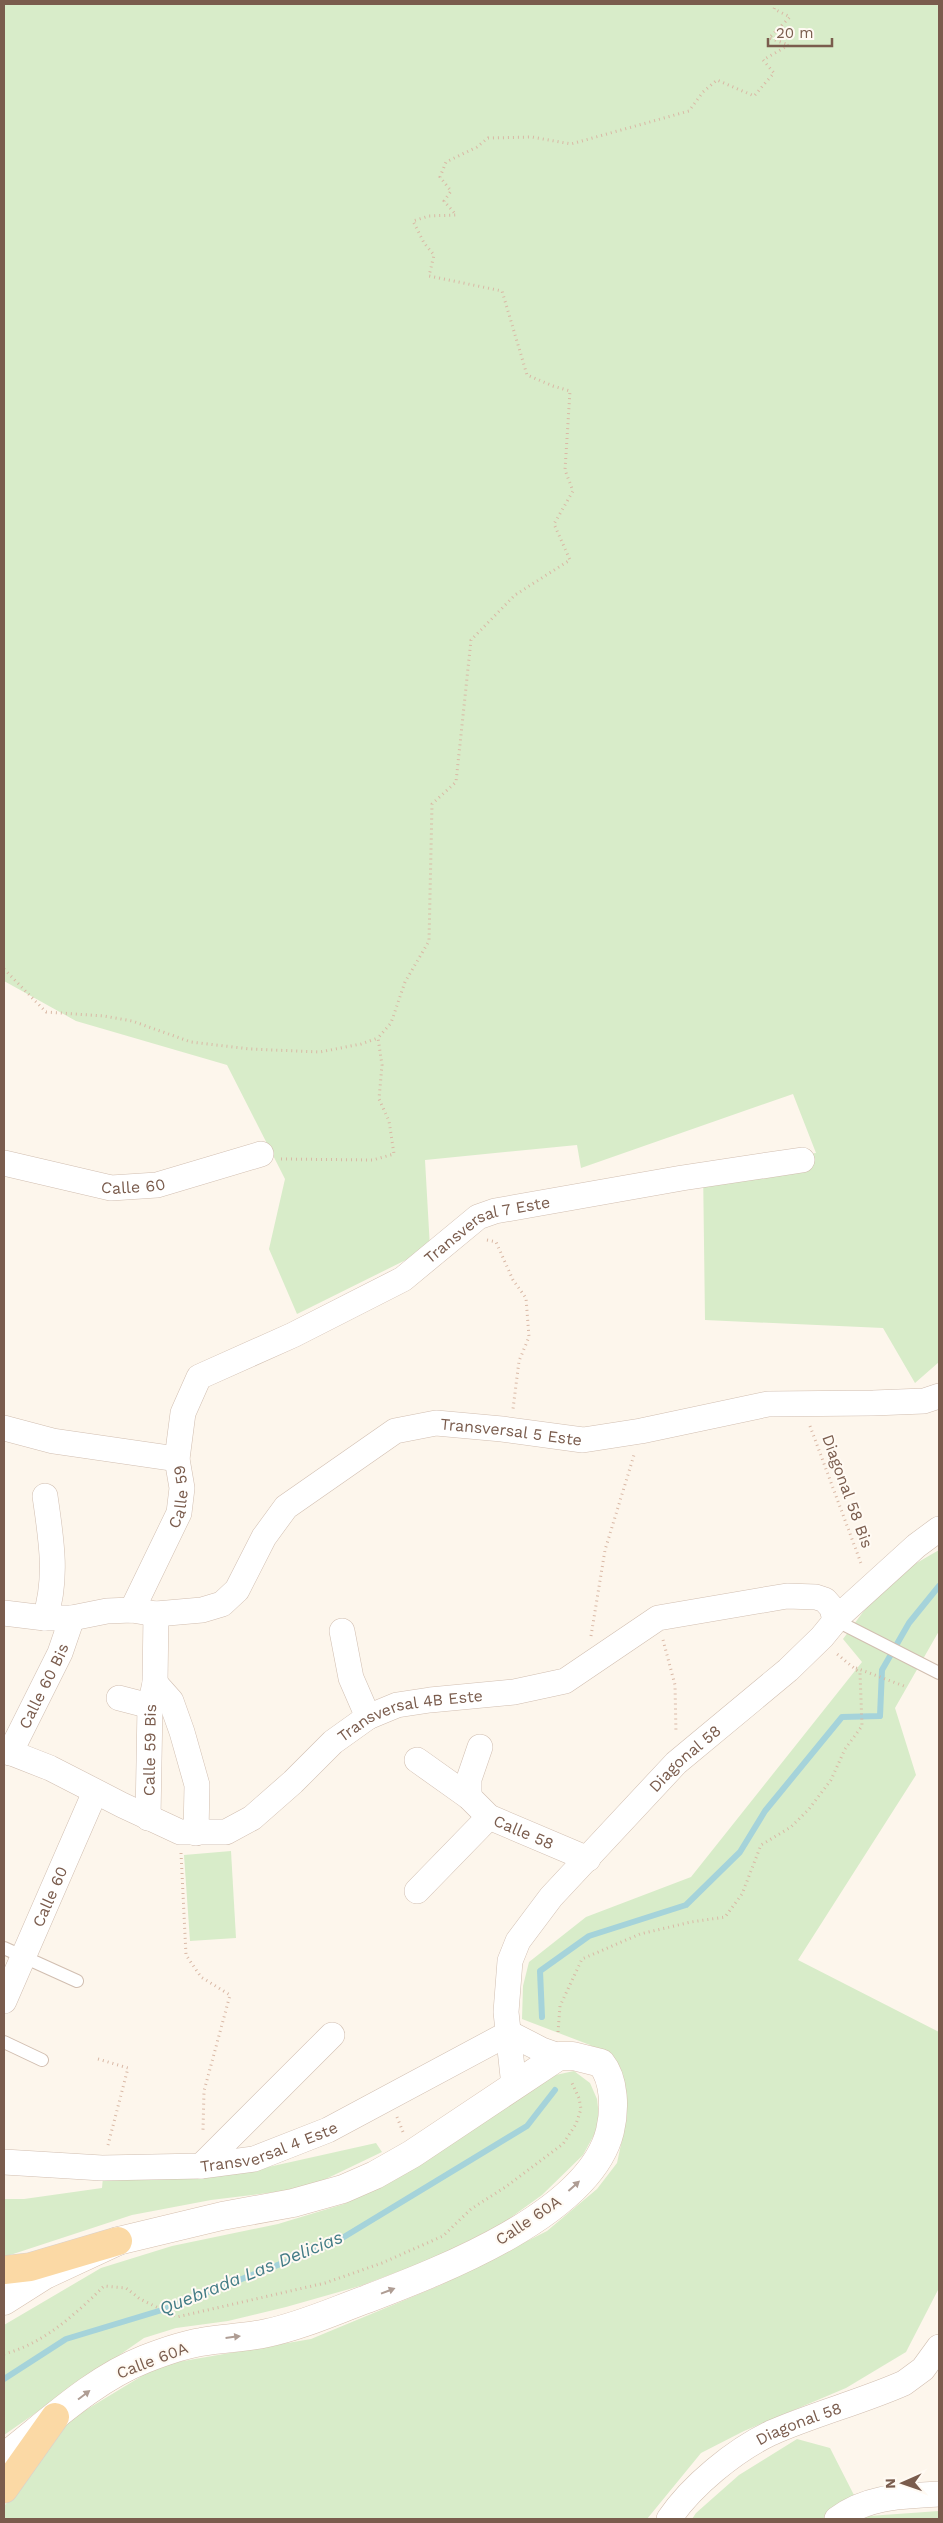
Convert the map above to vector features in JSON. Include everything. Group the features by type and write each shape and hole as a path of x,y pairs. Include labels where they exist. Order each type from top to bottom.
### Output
{"main road":[{"path":"4,2270 30,2267 118,2241"},
{"path":"4,2489 55,2417"}],"street":[{"name":"Calle 60","path":"4,1163 111,1188 156,1185 261,1154"},
{"name":"Transversal 7 Este","path":"199,1377 292,1335 403,1279 461,1233 478,1217 495,1211 682,1178 802,1160"},
{"name":"Calle 59","path":"132,1610 179,1513 182,1488 177,1459 183,1413 199,1377"},
{"name":"Transversal 5 Este","path":"156,1614 202,1610 222,1604 237,1590 264,1537 286,1507 395,1431 436,1423 519,1431 583,1440 641,1431 768,1404 924,1401 939,1396"},
{"path":"4,1428 53,1441 177,1459"},
{"name":"Calle 60 Bis","path":"45,1496 54,1555 50,1601 45,1618"},
{"name":"Diagonal 58","path":"514,2086 506,2012 510,1961 518,1941 552,1897 676,1763 788,1670 870,1588 916,1546 939,1529"},
{"name":"Transversal 4B Este","path":"7,1752 50,1768 148,1818 188,1832 226,1832 252,1818 293,1782 333,1742 368,1717 398,1705 514,1692 566,1681 658,1618 787,1596 816,1597 825,1600 832,1608 829,1628"},
{"path":"4,1613 45,1618 72,1618 107,1611 132,1610 156,1614 152,1695"},
{"name":"Calle 60 Bis","path":"7,1752 60,1653 72,1618"},
{"path":"342,1631 351,1678 368,1717"},
{"path":"120,1698 152,1695 171,1701 197,1785 188,1832"},
{"name":"Calle 59 Bis","path":"148,1818 152,1695"},
{"path":"469,1797 470,1779 480,1747"},
{"name":"Calle 58","path":"417,1760 469,1797 490,1817 588,1859"},
{"name":"Calle 60","path":"4,2001 13,1952 95,1792"},
{"path":"417,1891 490,1817"},
{"path":"509,2033 542,2050 560,2056"},
{"name":"Transversal 4 Este","path":"4,2162 102,2168 201,2166 254,2159 328,2130 509,2033"},
{"path":"201,2166 332,2035"},
{"path":"4,2301 46,2275 118,2241 222,2216 292,2203 343,2189 375,2175 412,2154 560,2056"},
{"name":"Calle 60A","path":"4,2457 111,2375 144,2359 199,2342 266,2333 305,2322 422,2278 495,2243 548,2210 582,2179 606,2148 612,2121 610,2080 606,2069 601,2063 586,2058 560,2056"},
{"name":"Diagonal 58","path":"669,2519 703,2481 749,2446 771,2434 904,2383 923,2369 939,2347"},
{"path":"837,2519 851,2509 868,2502 897,2496 939,2494"}],"lane":[{"path":"829,1628 890,1647 939,1673"},
{"path":"13,1952 77,1981"},
{"path":"4,2042 42,2060"}],"path":[{"path":"4,969 46,1012 132,1021 191,1042 250,1049 320,1052 361,1044 378,1038 390,1023 405,982 429,941 432,804 456,782 471,640 515,595 570,560 554,524 573,491 565,470 570,391 526,374 502,291 429,276 434,255 424,243 413,221 429,216 456,215 444,201 451,191 440,177 446,162 477,147 488,138 532,137 571,144 599,137 689,111 704,92 718,80 754,96 774,73 763,60 789,45 768,38 790,17 774,9 776,4"},
{"path":"261,1154 285,1161 373,1160 394,1154 389,1121 379,1099 382,1065 378,1038"},
{"path":"461,1233 496,1242 513,1280 526,1298 529,1337 519,1361 512,1407 519,1431"},
{"name":"Diagonal 58 Bis","path":"802,1403 870,1588"},
{"path":"586,1666 605,1550 641,1431"},
{"path":"658,1618 675,1685 676,1763"},
{"path":"4,2354 22,2349 74,2315 104,2286 126,2288 140,2299 177,2317 325,2283 382,2263 443,2236 471,2209 507,2186 563,2144 576,2124 581,2110 579,2098 560,2056 557,2023 560,2006 582,1960 640,1934 690,1922 725,1917 742,1894 761,1845 791,1827 809,1809 831,1780 845,1749 862,1726 860,1673 831,1649 829,1628"},
{"path":"853,1667 904,1686"},
{"path":"188,1832 186,1955 202,1977 230,1996 204,2091 201,2166"},
{"path":"98,2059 128,2068 102,2168"},
{"path":"389,2098 412,2154"}],"green space":[{"path":"4,4 939,4 939,1362 915,1383 883,1328 705,1320 703,1166 816,1153 793,1094 581,1168 577,1145 425,1160 430,1248 297,1314 269,1249 285,1179 227,1065 76,1021 4,981"},
{"path":"939,1550 939,1631 895,1708 916,1775 798,1960 939,2032 939,2288 906,2352 846,2388 744,2431 701,2453 647,2519 4,2519 4,2506 23,2485 61,2425 160,2365 311,2339 441,2285 547,2231 597,2189 617,2163 626,2121 617,2068 590,2045 522,2019 523,1986 529,1962 586,1917 691,1877 862,1662 843,1639 863,1612 896,1575"},
{"path":"231,1851 236,1938 190,1941 184,1855"},
{"path":"574,2071 590,2083 597,2099 600,2124 583,2155 542,2195 503,2223 437,2257 360,2286 228,2321 176,2328 144,2338 4,2435 4,2325 101,2268 172,2246 278,2224 344,2204 396,2176 551,2076"},
{"path":"376,2143 382,2152 307,2188 211,2200 132,2215 4,2257 4,2199 24,2199 102,2188 103,2177 264,2168"},
{"path":"797,2439 830,2448 856,2499 869,2516 939,2511 939,2519 692,2519 696,2513 739,2475"}],"waterway":[{"name":"Quebrada Las Delicias","path":"542,2017 540,1971 589,1936 686,1905 740,1852 765,1811 842,1717 880,1716 882,1670 909,1623 939,1586"},
{"name":"Quebrada Las Delicias","path":"4,2379 66,2339 162,2310 334,2243 527,2126 555,2090"}]}
